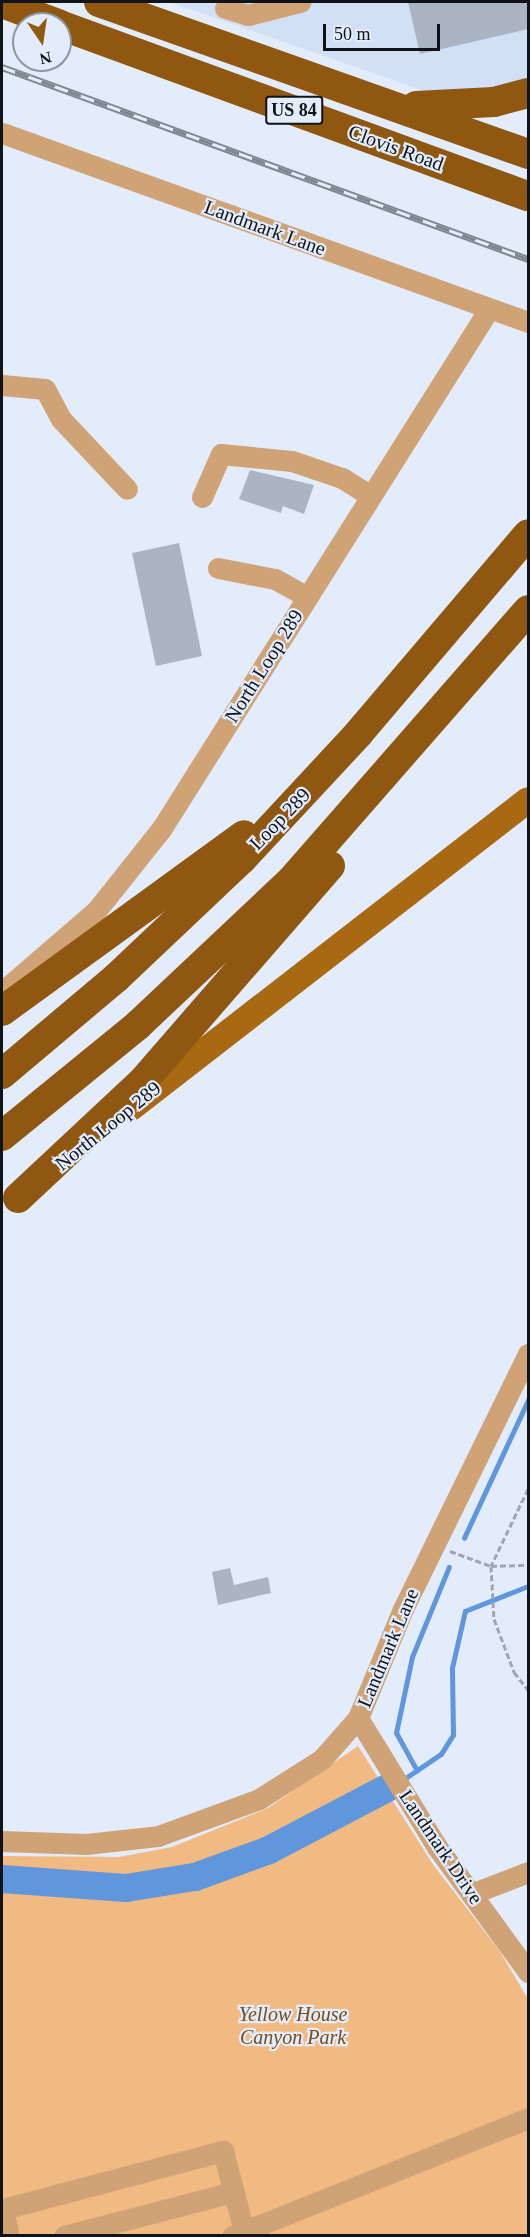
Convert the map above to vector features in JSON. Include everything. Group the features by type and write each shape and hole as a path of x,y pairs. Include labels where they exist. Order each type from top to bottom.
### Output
{"highway":[{"name":"Clovis Road","path":"99,2 216,41 528,154"},
{"name":"Clovis Road","path":"2,3 26,12"},
{"name":"Clovis Road","path":"72,29 528,196"},
{"path":"402,107 494,102 528,93"},
{"name":"Loop 289","path":"2,1074 180,920 358,734 528,534"},
{"path":"2,1136 130,1032 242,928 345,824 528,610"},
{"path":"10,1204 195,1025 377,807 475,674"},
{"path":"2,1011 269,816 358,734"}],"main road":[{"name":"North Loop 289","path":"10,1204 528,800"}],"street":[{"path":"216,41 224,5 248,15 300,2"},
{"name":"Landmark Lane","path":"2,133 528,322"},
{"name":"North Loop 289","path":"2,993 121,884 307,597 489,309"},
{"path":"2,382 45,388 61,419 127,489"},
{"path":"202,497 221,454 292,461 342,478 371,496"},
{"path":"218,568 275,579 307,597"},
{"name":"Landmark Lane","path":"2,1841 130,1841 214,1819 298,1777 358,1718 435,1543 528,1354"},
{"name":"Landmark Drive","path":"358,1718 471,1894 528,1972"},
{"path":"471,1894 528,1872"},
{"path":"9,2235 3,2209 223,2151 233,2192 237,2231 334,2198 528,2118"},
{"path":"64,2235 233,2192"}],"path":[{"path":"528,1489 491,1566 494,1619 514,1672 528,1690"},
{"path":"435,1543 491,1566 528,1565"}],"shaded area":[{"path":"169,2 528,2 528,86 433,94"}],"green space":[{"name":"Yellow House Canyon Park","path":"358,1746 434,1866 499,1950 528,1999 528,2235 2,2236 2,1856 119,1857 172,1847 268,1808"}],"building":[{"path":"408,2 528,2 528,29 420,54"},
{"path":"250,470 314,485 304,514 283,506 281,513 239,499"},
{"path":"179,543 202,656 156,666 132,553"},
{"path":"230,1568 234,1585 268,1577 271,1593 218,1605 212,1572"}],"waterway":[{"path":"464,1538 528,1400"},
{"path":"417,1771 396,1733 412,1657 449,1567"},
{"path":"407,1777 441,1754 453,1735 452,1668 465,1611 528,1586"},
{"path":"2,1879 126,1888 195,1877 269,1850 389,1787"}],"railway":[{"path":"2,67 528,259"}]}
